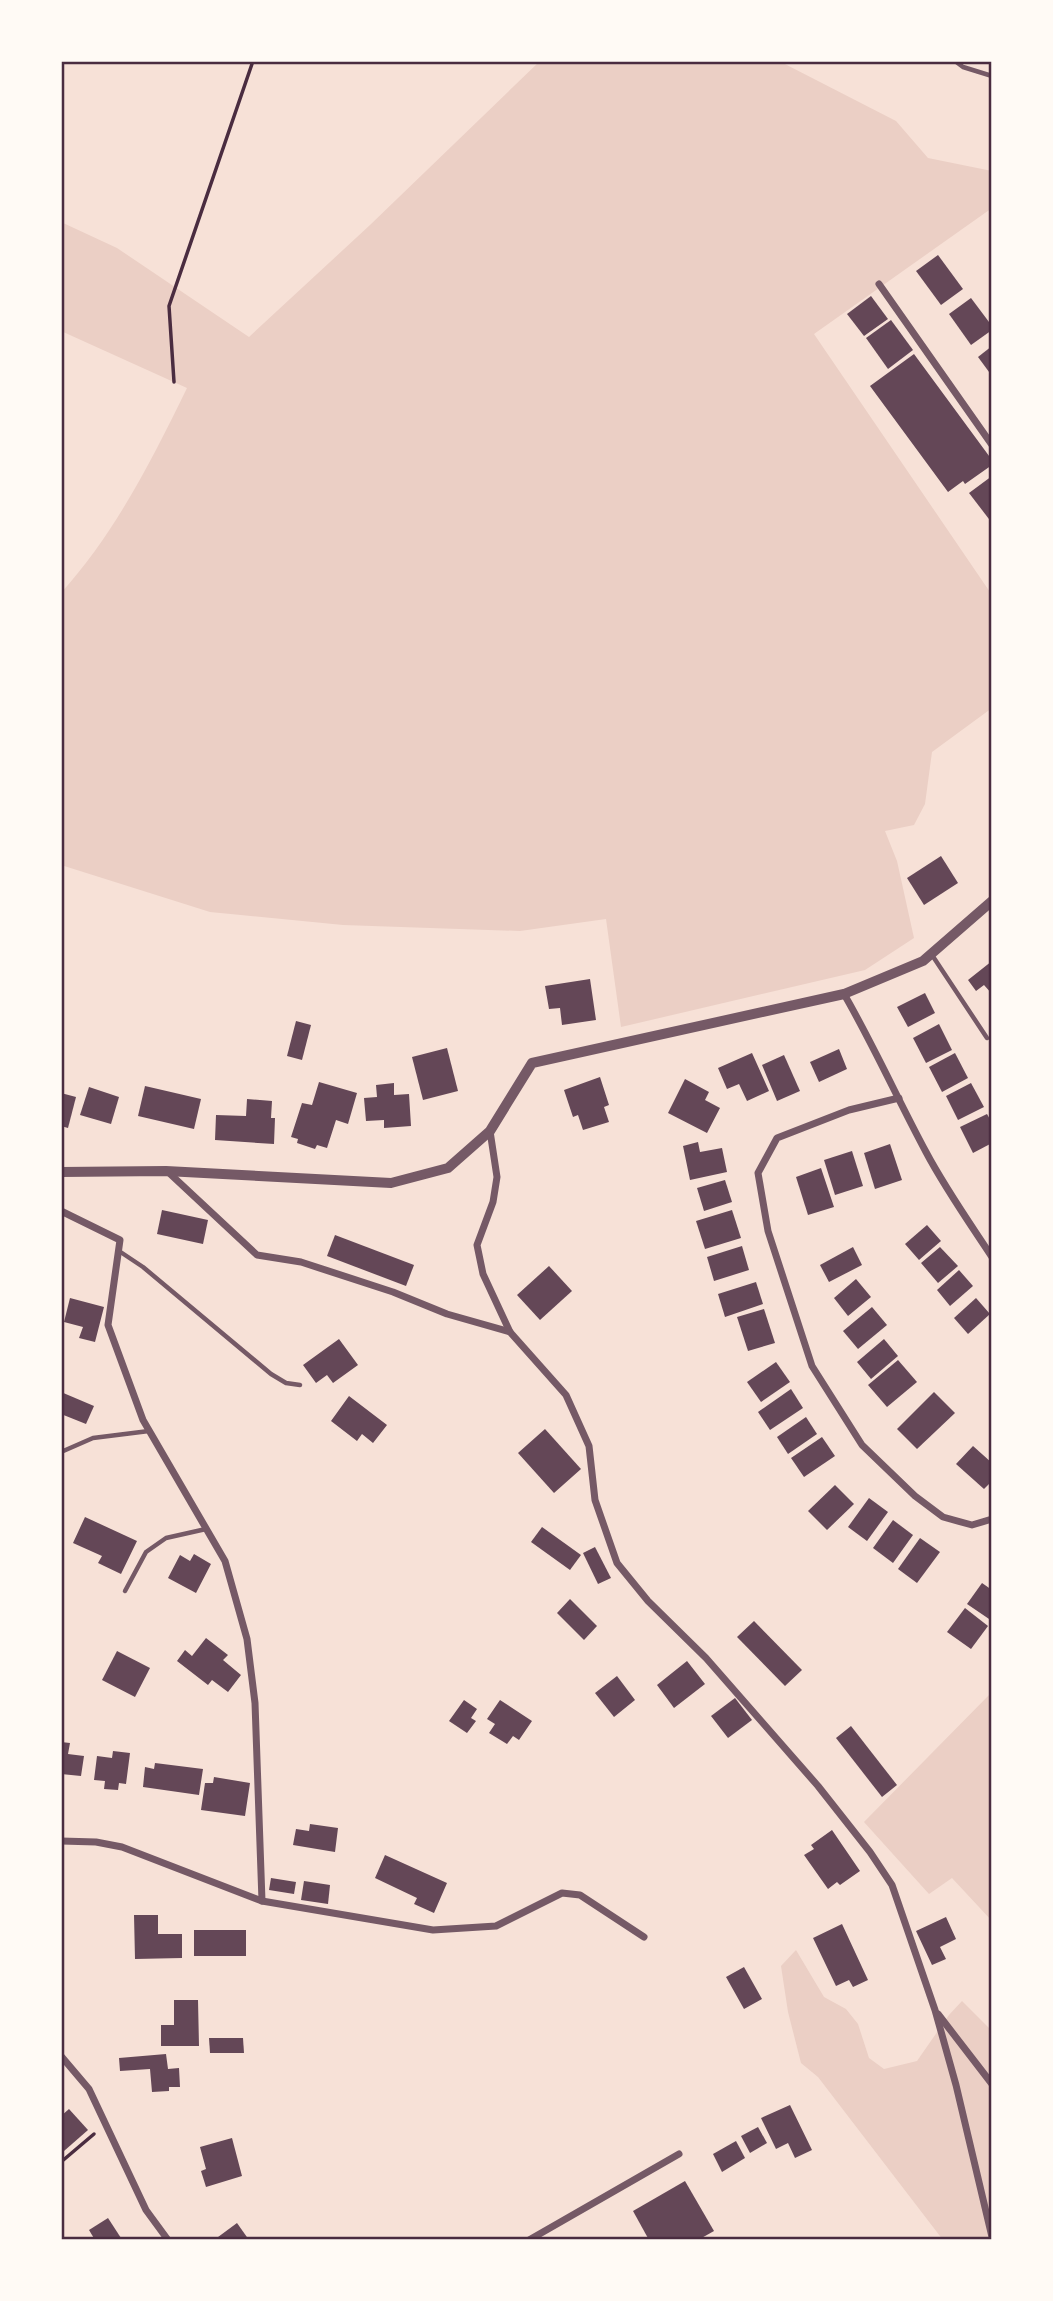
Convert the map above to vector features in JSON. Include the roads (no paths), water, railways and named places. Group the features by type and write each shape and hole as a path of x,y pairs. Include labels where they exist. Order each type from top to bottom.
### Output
{"street":[{"path":"879,284 992,445"},
{"path":"61,1172 166,1171 391,1183 448,1168 490,1131 531,1063 844,994 923,961 992,901"},
{"path":"844,994 926,1152 953,1199 992,1257"},
{"path":"900,1098 849,1110 777,1138 758,1173 768,1231 813,1366 862,1445 915,1496 943,1517 972,1525 992,1519"},
{"path":"490,1131 497,1177 493,1202 477,1245 483,1274 510,1332 566,1395 589,1446 595,1500 617,1563 648,1601 706,1658 818,1786 870,1852 891,1885 935,2010 956,2085 992,2238"},
{"path":"166,1171 257,1255 300,1262 393,1292 447,1314 510,1332"},
{"path":"61,1211 120,1240 108,1325 142,1420 225,1561 247,1639 255,1703 262,1902"},
{"path":"61,1841 96,1842 122,1847 262,1902 433,1930 496,1926 562,1892 580,1895 644,1937"},
{"path":"935,2010 992,2084"},
{"path":"61,2056 89,2089 146,2210 168,2240"},
{"path":"529,2240 679,2154"}],"lane":[{"path":"955,61 963,67 992,76"},
{"path":"931,954 987,1038"},
{"path":"119,1250 144,1267 271,1374 286,1383 300,1385"},
{"path":"61,1452 93,1438 149,1431"},
{"path":"125,1591 146,1552 166,1538 206,1529"}]}
